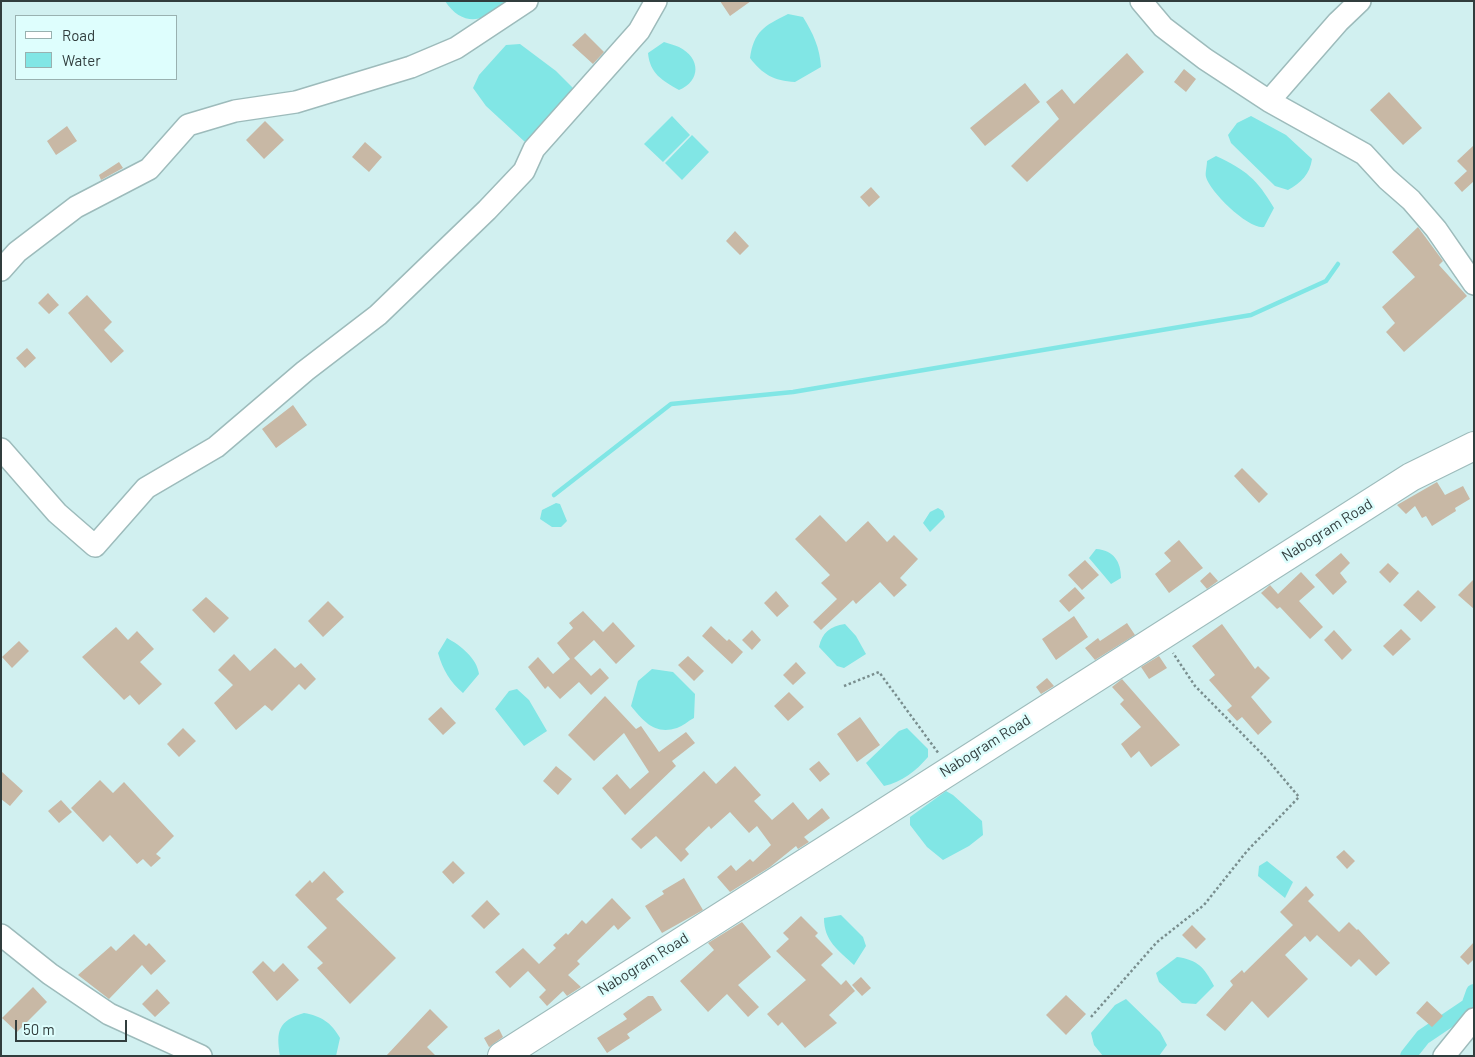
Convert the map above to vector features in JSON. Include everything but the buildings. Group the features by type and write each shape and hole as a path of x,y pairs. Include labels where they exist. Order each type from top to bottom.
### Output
{"main road":[{"name":"Nabogram Road","path":"502,1056 1422,470 1474,446"}],"street":[{"path":"1,270 17,252 76,207 149,169 188,125 235,111 296,102 412,67 456,48 527,1"},
{"path":"1,449 57,512 95,546 146,488 216,446 305,371 378,314 480,217 524,171 534,149 639,31 656,1"},
{"path":"1141,1 1163,27 1205,59 1269,101 1364,154 1436,229 1474,284"},
{"path":"1269,101 1338,22 1360,1"},
{"path":"1,935 50,974 109,1014 201,1056"},
{"path":"1444,1056 1474,1018"}],"path":[{"path":"1092,1018 1157,942 1204,905 1247,851 1299,797 1266,758 1195,686 1161,635"},
{"path":"844,686 879,672 950,769"}],"water":[{"path":"445,1 510,1 502,8 485,17 468,19 452,10"},
{"path":"788,14 803,17 815,41 821,67 795,82 769,76 750,58 757,35 766,26"},
{"path":"664,42 677,46 686,52 691,57 696,69 691,81 679,90 658,76 649,60 648,53"},
{"path":"520,44 556,71 573,88 565,104 554,119 525,142 486,106 473,88 479,75 506,45"},
{"path":"672,116 690,135 663,162 644,144"},
{"path":"1251,116 1286,135 1312,159 1304,178 1288,190 1275,186 1231,143 1228,135 1237,123"},
{"path":"692,135 709,152 682,180 665,163"},
{"path":"1216,156 1250,176 1268,198 1274,208 1264,227 1249,223 1231,209 1209,184 1206,177 1207,161"},
{"path":"556,503 560,504 567,521 561,527 552,527 540,519 542,510"},
{"path":"938,508 943,511 945,517 930,532 923,523 930,512"},
{"path":"1096,549 1112,554 1120,567 1121,578 1111,584 1089,558"},
{"path":"845,624 856,636 866,654 844,668 837,666 819,647 822,638 831,628"},
{"path":"447,638 467,653 478,668 479,674 463,693 448,675 438,653"},
{"path":"652,669 673,672 695,694 694,718 677,728 662,730 645,722 636,712 631,706 638,681"},
{"path":"517,689 529,700 547,731 524,746 495,709 509,691"},
{"path":"907,728 928,749 928,757 908,775 897,782 884,786 866,763 899,731"},
{"path":"946,791 982,821 983,835 969,846 943,860 927,847 910,825 910,817"},
{"path":"1267,861 1293,882 1285,898 1258,876 1259,866"},
{"path":"841,915 863,937 866,946 854,965 837,950 826,933 824,918"},
{"path":"1177,957 1195,962 1207,974 1214,986 1196,1004 1182,1003 1159,982 1156,973"},
{"path":"1126,999 1160,1032 1167,1045 1159,1056 1103,1056 1094,1045 1091,1033 1115,1005"},
{"path":"304,1013 325,1021 337,1032 340,1038 336,1056 280,1056 278,1040 281,1028 295,1016"}],"waterway":[{"path":"554,495 671,404 793,392 1251,315 1326,281 1338,264"},
{"path":"1408,1056 1423,1037 1469,1006 1474,992"}]}
